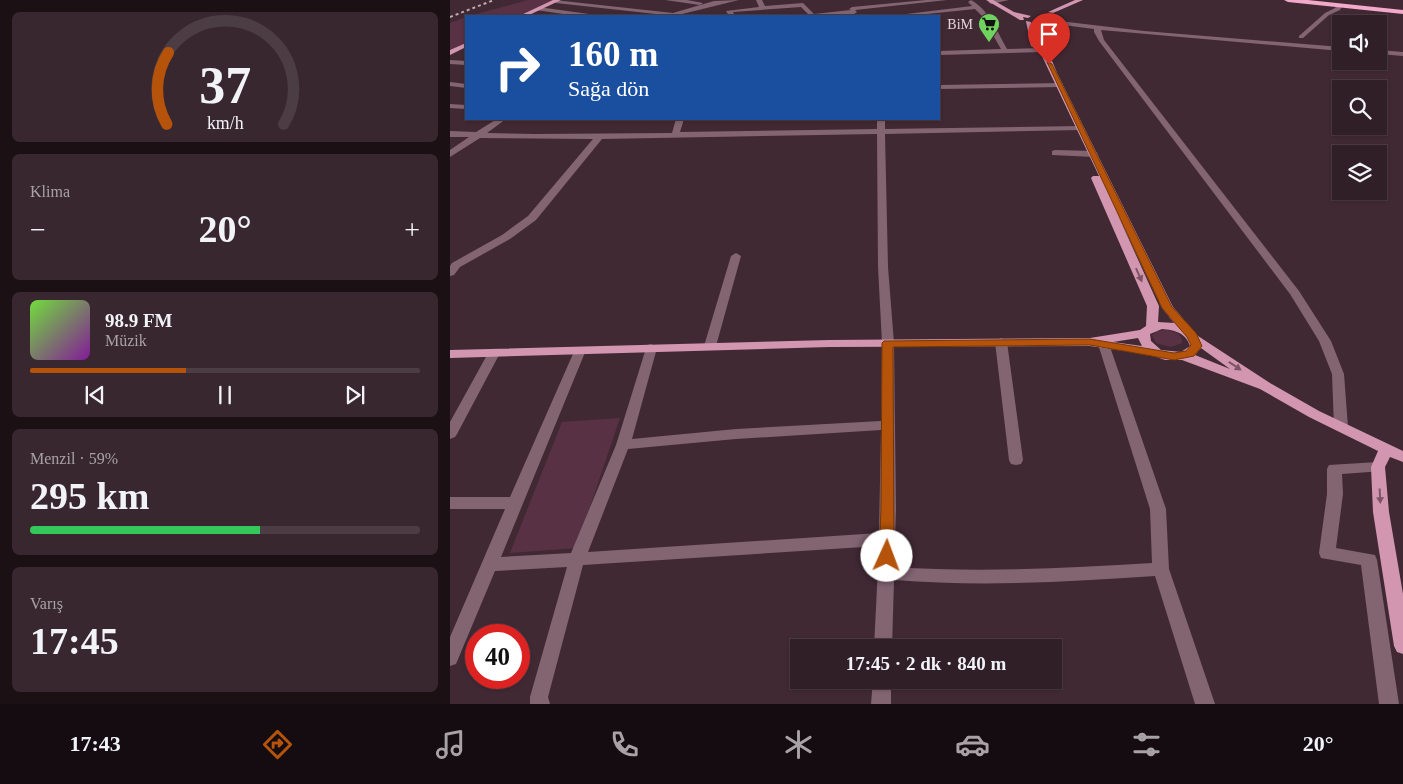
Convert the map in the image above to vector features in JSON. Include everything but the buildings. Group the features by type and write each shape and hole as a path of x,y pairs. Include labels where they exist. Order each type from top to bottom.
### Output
{"highway":[{"path":"1286,0 1403,11"},
{"path":"1304,0 1403,11"}],"main road":[{"path":"524,15 557,0"},
{"path":"1039,50 1039,28 1042,19 1051,12 1080,0"},
{"path":"990,1 1026,19 1042,19"},
{"path":"450,354 493,355 710,346 1002,342 1097,343 1174,357 1184,356 1194,350 1196,346 1192,336 1168,308 1076,128 1026,19"},
{"path":"450,54 465,46"},
{"path":"1089,154 1153,306 1145,344 1156,353"},
{"path":"1097,343 1171,326 1192,336 1265,386 1341,427 1403,457"},
{"path":"1184,356 1265,386"},
{"path":"1386,449 1378,468 1381,512 1403,646"}],"street":[{"path":"557,0 670,15 719,1 736,0"},
{"path":"668,0 708,4"},
{"path":"759,0 763,8"},
{"path":"852,9 876,0 886,3 892,15"},
{"path":"819,15 886,3 944,0"},
{"path":"969,0 985,15 1005,51"},
{"path":"990,1 1006,0"},
{"path":"731,15 729,11 803,5 812,15"},
{"path":"1301,37 1327,14 1338,9 1339,6"},
{"path":"592,15 611,7"},
{"path":"902,15 978,7"},
{"path":"538,9 583,15"},
{"path":"977,16 985,15"},
{"path":"1042,19 1144,33 1332,48"},
{"path":"1098,27 1096,32 1101,40 1294,293 1325,341 1338,374 1341,427"},
{"path":"940,53 1039,50"},
{"path":"1387,53 1403,54"},
{"path":"450,62 465,64"},
{"path":"450,84 465,86"},
{"path":"940,87 1055,85"},
{"path":"450,106 465,107"},
{"path":"450,154 501,120"},
{"path":"675,135 680,120"},
{"path":"881,126 883,267 888,343 887,539 883,639"},
{"path":"450,134 477,136 675,135 881,126 1076,128"},
{"path":"452,266 506,236 532,218 600,136"},
{"path":"1056,153 1089,154"},
{"path":"710,346 736,256"},
{"path":"1002,342 1016,460"},
{"path":"1097,343 1158,509 1161,569 1205,704"},
{"path":"540,704 539,697 577,559 623,445 651,348"},
{"path":"450,658 580,350"},
{"path":"450,434 493,355"},
{"path":"623,445 736,434 888,425"},
{"path":"1378,468 1334,469 1335,494 1327,553 1369,560 1390,704"},
{"path":"450,503 514,503"},
{"path":"488,565 887,539"},
{"path":"886,573 937,577 1036,577 1161,569"},
{"path":"880,704 881,689"}],"shaded area":[{"path":"528,0 558,0 524,15 473,15"},
{"path":"465,17 465,46 455,51 450,50 450,23"},
{"path":"1166,330 1179,335 1182,343 1171,347 1156,343 1152,335 1157,331"},
{"path":"620,418 576,548 510,553 562,422"}],"railway":[{"path":"450,17 494,0"}],"place":[{"name":"BiM","path":"989,43"}],"route":[{"path":"887,556 888,343 1090,342 1174,357 1190,354 1196,346 1196,341 1168,308 1049,64"}]}
